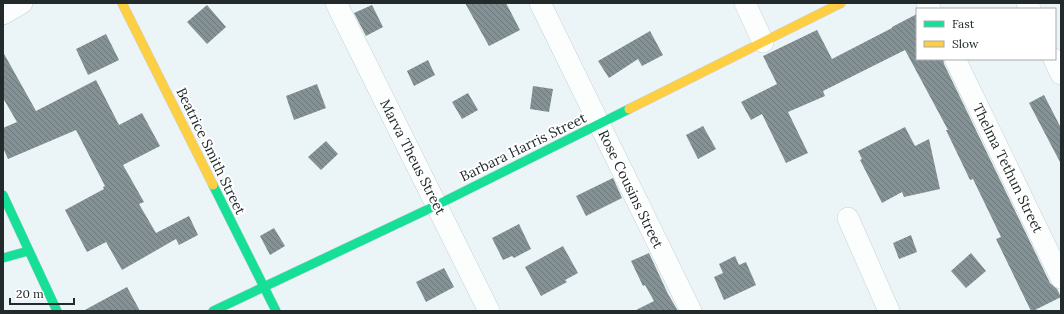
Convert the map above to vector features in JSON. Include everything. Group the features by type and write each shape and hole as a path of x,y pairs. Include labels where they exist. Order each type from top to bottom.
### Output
{"street":[{"path":"3,14 22,3"},
{"name":"Beatrice Smith Street","path":"122,3 276,311"},
{"name":"Marva Theus Street","path":"336,3 489,311"},
{"name":"Rose Cousins Street","path":"540,3 691,311"},
{"path":"744,3 763,42"},
{"name":"Barbara Harris Street","path":"213,311 437,205 841,3"},
{"name":"Thelma Tethun Street","path":"955,60 1061,278"},
{"path":"1054,60 1061,74"},
{"path":"3,195 57,311"},
{"path":"848,218 889,311"},
{"path":"3,258 28,251"}],"building":[{"path":"465,3 506,3 520,30 489,46"},
{"path":"207,5 226,27 207,44 187,22"},
{"path":"372,5 383,27 366,36 354,13"},
{"path":"916,15 916,60 943,60 1050,283 1057,289 1061,297 1031,311 996,239 1001,237 973,179 970,180 946,130 948,130 905,50 823,91 825,96 788,112 808,153 786,163 762,114 751,120 741,102 777,84 763,56 817,30 832,59"},
{"path":"650,31 663,55 642,66 638,59 609,78 598,61"},
{"path":"106,34 119,60 88,75 76,49"},
{"path":"3,52 36,111 96,80 119,125 142,113 160,146 123,165 144,202 139,204 156,233 189,216 198,235 179,245 176,239 122,270 106,242 87,252 65,210 104,189 103,187 105,186 76,130 8,159 3,148 3,128 17,122 3,98"},
{"path":"428,60 435,75 414,86 407,71"},
{"path":"317,84 326,108 294,120 286,96"},
{"path":"533,86 553,89 549,112 530,109"},
{"path":"468,93 478,110 462,119 452,102"},
{"path":"1044,95 1061,128 1061,164 1029,103"},
{"path":"703,126 716,149 698,159 686,135"},
{"path":"905,127 915,146 929,139 940,189 904,197 902,192 882,203 860,160 862,159 858,151"},
{"path":"326,141 338,154 321,170 308,157"},
{"path":"613,178 622,198 586,216 576,196"},
{"path":"519,224 531,249 514,258 512,256 503,260 492,238"},
{"path":"274,228 285,246 270,255 260,236"},
{"path":"911,235 917,252 899,259 893,243"},
{"path":"563,246 578,273 565,280 567,282 541,296 525,267"},
{"path":"649,253 668,294 678,311 634,311 654,301 645,285 643,286 631,261"},
{"path":"971,253 986,271 966,288 951,271"},
{"path":"735,256 739,265 746,262 756,285 724,300 714,277 723,273 719,264"},
{"path":"444,268 454,287 426,302 416,282"},
{"path":"127,287 140,311 83,311"}],"traffic: fast":[{"path":"213,311 437,205 629,109"},
{"path":"213,185 276,311"},
{"path":"3,195 57,311"},
{"path":"3,258 28,251"}],"traffic: slow":[{"path":"122,3 213,185"},
{"path":"629,109 841,3"}]}
